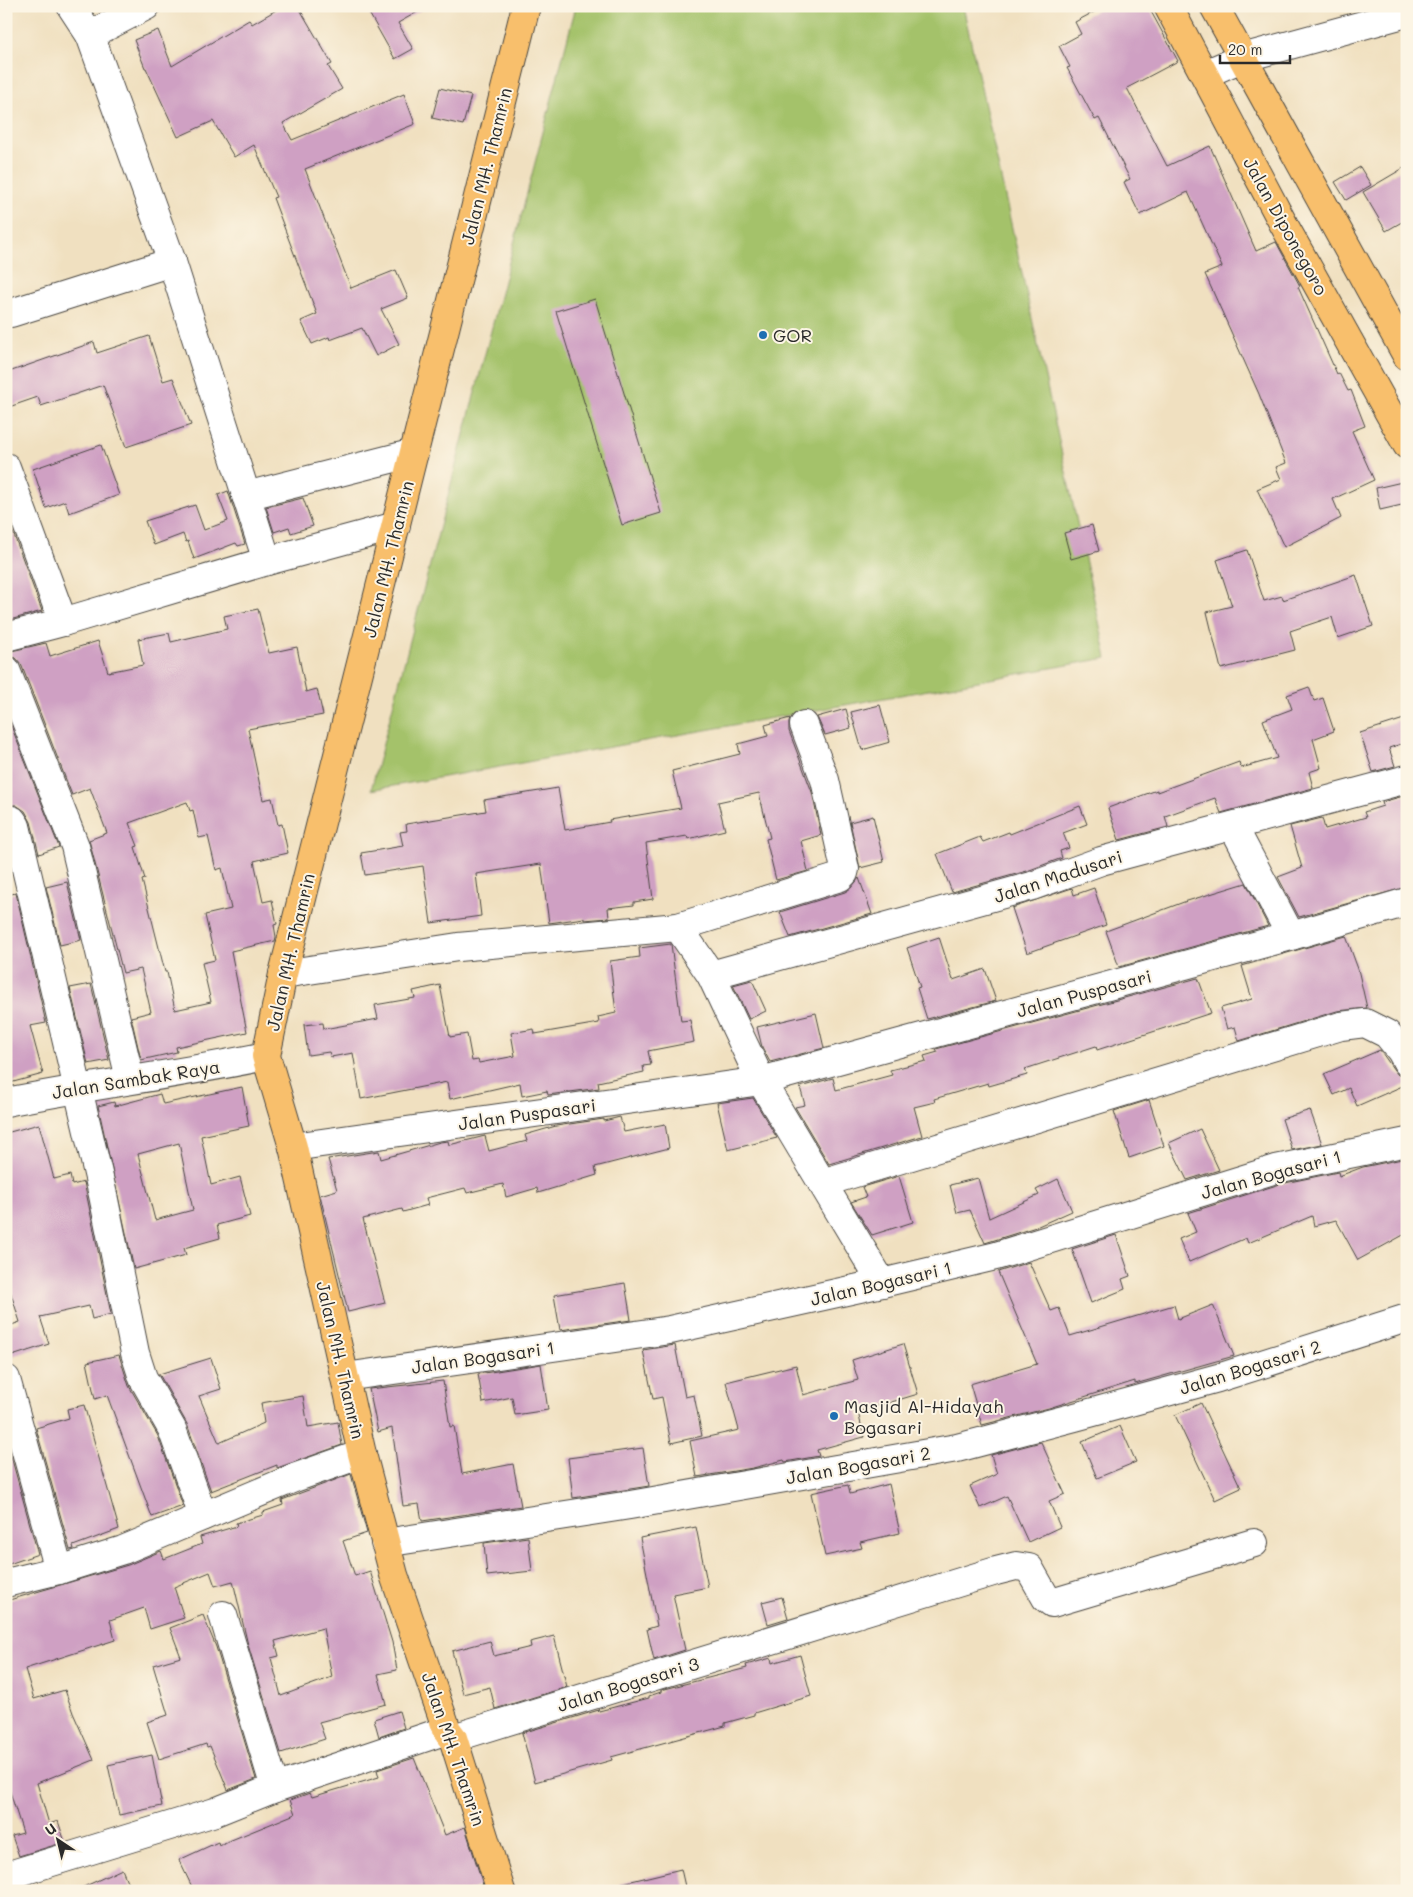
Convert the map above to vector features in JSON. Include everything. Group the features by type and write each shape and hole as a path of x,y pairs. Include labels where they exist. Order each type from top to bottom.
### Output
{"main road":[{"name":"Jalan MH. Thamrin","path":"502,1891 450,1734 394,1575 362,1454 293,1147 266,1056 283,974 526,6"},
{"name":"Jalan Diponegoro","path":"1168,6 1284,225 1407,444"},
{"path":"1214,6 1407,356"}],"street":[{"path":"71,6 90,36 172,262 267,560"},
{"path":"90,36 146,6"},
{"path":"1204,74 1242,58 1403,11"},
{"path":"11,313 172,262"},
{"path":"246,496 414,454"},
{"path":"9,484 63,622"},
{"path":"6,637 63,622 267,560 396,526"},
{"path":"6,670 75,846 130,1079"},
{"path":"283,974 458,947 678,927 840,877 845,869 825,780 804,725"},
{"name":"Jalan Madusari","path":"711,975 1032,886 1101,860 1407,779"},
{"path":"6,822 12,820 16,826 78,1088 134,1353 143,1378 172,1429 203,1516"},
{"path":"1233,826 1291,936"},
{"name":"Jalan Puspasari","path":"293,1147 761,1081 1291,936 1407,902"},
{"path":"678,927 711,975 761,1081 882,1283"},
{"path":"822,1183 1341,1026 1365,1023 1387,1034 1401,1050 1407,1062"},
{"name":"Jalan Sambak Raya","path":"6,1102 130,1079 210,1068 266,1056"},
{"name":"Jalan Bogasari 1","path":"345,1377 670,1330 996,1256 1276,1169 1407,1142"},
{"name":"Jalan Bogasari 2","path":"385,1543 630,1505 956,1448 1075,1418 1218,1378 1407,1318"},
{"path":"6,1380 59,1570"},
{"path":"6,1583 59,1570 123,1550 294,1478 362,1454"},
{"name":"Jalan Bogasari 3","path":"6,1876 215,1812 275,1788 450,1734 1016,1566 1029,1568 1046,1598 1052,1603 1254,1542"},
{"path":"223,1615 275,1788"}],"green space":[{"name":"GOR","path":"576,6 963,6 1107,658 371,790"}],"building":[{"path":"283,6 298,6 332,64 328,66 342,89 283,123 292,140 404,94 415,124 305,169 351,288 396,270 408,298 381,309 399,344 376,356 362,328 330,340 329,337 312,344 301,321 317,314 273,198 276,197 254,145 234,157 213,121 178,137 145,68 134,40 158,30 172,66 249,20 252,24"},
{"path":"365,6 428,6 398,23 413,49 395,59"},
{"path":"1105,6 1148,6 1178,61 1127,88 1167,166 1210,146 1256,251 1276,242 1300,286 1298,287 1337,374 1339,373 1348,391 1351,390 1365,426 1352,431 1374,480 1333,499 1341,518 1284,547 1257,489 1281,479 1276,467 1286,463 1259,394 1205,274 1222,267 1188,192 1140,215 1124,182 1130,179 1099,118 1095,120 1067,68 1070,67 1059,46 1081,34 1075,22"},
{"path":"440,88 471,96 463,125 432,118"},
{"path":"1407,166 1407,219 1386,231 1363,192"},
{"path":"1360,167 1371,185 1346,200 1335,182"},
{"path":"595,299 661,513 622,525 556,311"},
{"path":"149,336 163,381 173,378 191,425 126,447 103,385 41,406 38,397 6,408 6,373 94,342 97,353"},
{"path":"101,445 119,495 69,513 65,501 46,508 33,469"},
{"path":"1402,482 1406,504 1380,510 1376,488"},
{"path":"228,491 245,544 238,546 236,543 194,559 188,541 186,542 183,534 154,545 145,521 195,505 204,530 228,521 218,495"},
{"path":"303,498 313,526 291,533 289,527 274,532 266,507"},
{"path":"6,519 8,519 42,611 6,621"},
{"path":"1092,525 1099,551 1071,559 1064,533"},
{"path":"1247,550 1264,601 1282,596 1283,600 1356,575 1373,626 1338,638 1332,617 1290,631 1295,650 1221,669 1207,612 1232,606 1217,560"},
{"path":"258,609 269,653 297,647 306,692 317,689 323,715 248,729 263,800 272,798 278,825 282,824 288,853 254,861 263,902 272,900 277,924 274,925 275,941 231,951 247,1032 176,1047 177,1052 141,1060 131,1017 151,1012 141,969 123,973 89,840 107,833 90,788 72,795 21,664 16,658 7,655 7,652 46,643 50,656 98,641 108,672 143,665 138,639 169,633 171,642 227,629 224,616","holes":["187,802 190,811 193,810 199,838 208,836 216,870 222,868 231,909 205,915 215,960 202,963 211,1002 175,1010 167,972 165,972 142,880 145,879 135,847 138,846 129,823"]},
{"path":"1309,687 1314,701 1323,698 1334,731 1313,739 1321,768 1309,772 1313,788 1221,813 1215,798 1165,816 1168,827 1119,840 1108,808 1239,762 1241,768 1277,758 1263,720 1292,709 1287,695"},
{"path":"880,705 890,742 862,750 851,712"},
{"path":"846,709 851,728 825,735 817,717"},
{"path":"6,713 59,847 39,854 31,822 25,811 16,805 6,805"},
{"path":"790,718 789,731 812,792 821,835 801,841 808,871 776,880 766,839 770,838 759,793 718,802 725,830 688,839 687,836 646,843 653,899 634,902 634,905 608,908 609,918 584,920 584,918 549,923 541,864 476,874 481,916 431,923 423,866 365,875 361,853 403,846 400,832 407,831 406,824 486,811 484,800 558,788 565,830 610,822 609,820 681,808 672,771 740,754 738,744 768,736 765,725"},
{"path":"1407,718 1407,742 1389,748 1395,766 1373,772 1360,733"},
{"path":"1407,795 1407,887 1299,917 1278,877 1302,868 1290,826 1322,818 1325,829 1366,817 1364,812 1383,806 1382,802"},
{"path":"1080,806 1087,824 1063,833 1069,848 1060,851 1062,858 1027,871 952,892 937,854 980,837 983,842 1009,832 1010,834"},
{"path":"873,816 884,862 860,868 850,822"},
{"path":"859,878 872,914 790,937 780,912 845,892"},
{"path":"67,882 81,940 60,945 46,887"},
{"path":"1246,883 1268,926 1119,967 1106,931 1184,902"},
{"path":"1072,888 1074,895 1094,888 1106,925 1027,953 1012,908"},
{"path":"16,893 46,1023 30,1026 43,1074 6,1084 6,895"},
{"path":"1346,936 1358,969 1367,1008 1337,1011 1239,1041 1235,1027 1227,1029 1221,1008 1252,999 1242,966"},
{"path":"939,937 953,980 985,969 996,1001 927,1019 917,988 920,987 907,948"},
{"path":"671,944 681,1021 690,1020 694,1042 648,1051 651,1065 643,1066 644,1072 598,1082 599,1088 548,1095 547,1091 522,1096 520,1083 450,1099 447,1082 361,1099 353,1053 331,1057 329,1052 308,1055 304,1025 323,1023 324,1029 378,1019 375,1005 415,998 413,991 440,985 450,1037 467,1034 472,1061 478,1060 479,1063 515,1056 511,1033 534,1029 535,1034 599,1023 598,1017 616,1013 610,961 640,957 639,948"},
{"path":"1198,978 1211,1013 1097,1050 1096,1046 1025,1069 1027,1075 989,1086 988,1083 934,1099 935,1102 914,1107 922,1136 829,1164 795,1107 805,1105 800,1087 833,1078 836,1090 892,1075 890,1070 926,1061 924,1056 938,1052 936,1049"},
{"path":"752,980 766,1011 749,1019 733,985"},
{"path":"91,984 109,1060 88,1064 70,988"},
{"path":"816,1013 824,1048 770,1062 762,1047 757,1027"},
{"path":"1380,1050 1398,1075 1404,1077 1407,1084 1357,1106 1349,1088 1334,1095 1324,1074"},
{"path":"242,1087 249,1126 201,1136 211,1185 240,1177 250,1216 217,1225 220,1238 184,1248 186,1255 134,1269 98,1106 114,1102 115,1106 160,1094 163,1104","holes":["179,1143 193,1210 155,1220 138,1154"]},
{"path":"753,1098 777,1138 728,1150 717,1103"},
{"path":"1149,1100 1164,1146 1129,1158 1114,1111"},
{"path":"1310,1110 1322,1144 1292,1150 1282,1119"},
{"path":"620,1117 624,1132 665,1124 669,1148 595,1167 597,1175 538,1193 537,1188 506,1197 503,1184 467,1193 465,1188 426,1198 428,1205 403,1212 402,1209 363,1219 385,1303 348,1312 320,1195 337,1190 328,1159 379,1151 381,1159 440,1142 448,1141 449,1145 485,1136 489,1151 527,1141 525,1135 556,1126 604,1119 604,1121"},
{"path":"39,1124 54,1179 70,1175 72,1185 84,1182 111,1314 92,1319 89,1306 40,1317 49,1344 6,1358 6,1327 20,1322 6,1278 6,1133"},
{"path":"1200,1129 1219,1170 1187,1180 1169,1143"},
{"path":"1407,1158 1407,1233 1358,1260 1336,1220 1314,1226 1312,1216 1248,1243 1246,1238 1189,1262 1179,1239 1196,1232 1188,1213 1280,1184 1338,1172 1339,1176 1363,1167"},
{"path":"899,1176 913,1222 872,1235 851,1202 866,1197 862,1187"},
{"path":"978,1178 989,1218 1039,1195 1036,1190 1058,1179 1072,1211 1036,1227 985,1243 970,1210 957,1213 950,1185"},
{"path":"1116,1235 1130,1276 1122,1279 1125,1289 1091,1303 1072,1249"},
{"path":"1029,1262 1051,1311 1059,1308 1070,1336 1174,1305 1178,1319 1213,1305 1234,1356 1135,1384 1135,1381 1049,1408 982,1425 970,1384 1037,1364 998,1272"},
{"path":"625,1283 631,1320 560,1330 554,1295"},
{"path":"903,1344 918,1394 858,1412 864,1437 817,1450 819,1456 785,1462 784,1460 753,1468 697,1477 690,1441 739,1430 726,1382 796,1365 803,1395 858,1380 852,1360"},
{"path":"675,1345 685,1397 694,1395 702,1436 671,1443 662,1397 653,1399 643,1350"},
{"path":"119,1355 129,1386 158,1436 183,1506 152,1517 107,1395 95,1399 87,1362"},
{"path":"211,1358 221,1389 199,1396 219,1443 264,1423 261,1403 303,1396 308,1427 338,1422 342,1445 277,1468 277,1465 211,1491 187,1424 159,1374"},
{"path":"541,1364 548,1410 515,1415 512,1397 483,1403 478,1374"},
{"path":"443,1381 450,1427 454,1426 462,1474 513,1464 521,1506 422,1521 419,1504 403,1506 392,1428 378,1432 369,1389"},
{"path":"1201,1403 1241,1488 1215,1500 1175,1415"},
{"path":"84,1405 119,1529 73,1546 74,1549 70,1550 36,1428 69,1418 67,1409"},
{"path":"1120,1426 1136,1462 1097,1478 1082,1442"},
{"path":"6,1438 38,1554 6,1565"},
{"path":"1041,1442 1065,1494 1049,1501 1060,1527 1028,1542 1007,1496 980,1508 970,1486 997,1474 991,1455"},
{"path":"643,1448 649,1486 573,1498 568,1458"},
{"path":"351,1474 367,1533 343,1541 355,1576 370,1571 392,1642 397,1670 378,1674 386,1704 319,1722 325,1739 281,1753 248,1645 233,1581 215,1586 210,1572 174,1587 184,1618 150,1629 144,1608 110,1620 115,1640 25,1669 34,1699 65,1690 94,1760 37,1783 49,1824 58,1821 65,1842 19,1856 12,1836 23,1833 6,1779 6,1601 128,1565 161,1551 164,1559 202,1544 200,1537 237,1526 236,1523 263,1515 263,1512 283,1505 282,1500","holes":["323,1628 332,1677 281,1696 271,1658 279,1656 275,1641"]},
{"path":"889,1484 900,1533 860,1542 862,1548 825,1556 811,1493 848,1485 850,1494"},
{"path":"696,1527 708,1587 673,1594 685,1650 654,1660 647,1629 657,1626 640,1538"},
{"path":"528,1537 532,1571 487,1576 484,1543"},
{"path":"782,1597 788,1618 768,1624 762,1602"},
{"path":"203,1615 216,1647 256,1779 228,1790 210,1746 207,1747 206,1744 159,1759 147,1722 168,1715 153,1665 181,1657 170,1628"},
{"path":"554,1636 567,1687 495,1709 490,1687 463,1694 452,1651 490,1641 494,1656 531,1647 530,1642"},
{"path":"800,1655 811,1696 725,1723 725,1726 611,1757 612,1760 535,1782 522,1733 599,1710 649,1698 649,1696 661,1692 661,1690 747,1668 746,1665 771,1658 772,1663"},
{"path":"399,1711 404,1728 379,1737 374,1719"},
{"path":"152,1755 162,1806 119,1815 108,1765"},
{"path":"414,1758 445,1835 465,1827 483,1885 468,1891 194,1891 179,1860 218,1842 219,1845 295,1814 290,1800 310,1793 312,1797 379,1777 377,1770"},
{"path":"122,1869 131,1891 75,1891"},
{"path":"681,1869 686,1891 620,1891 619,1884"}],"place":[{"name":"GOR","path":"763,335"},
{"name":"Masjid Al-Hidayah Bogasari","path":"834,1416"}]}
